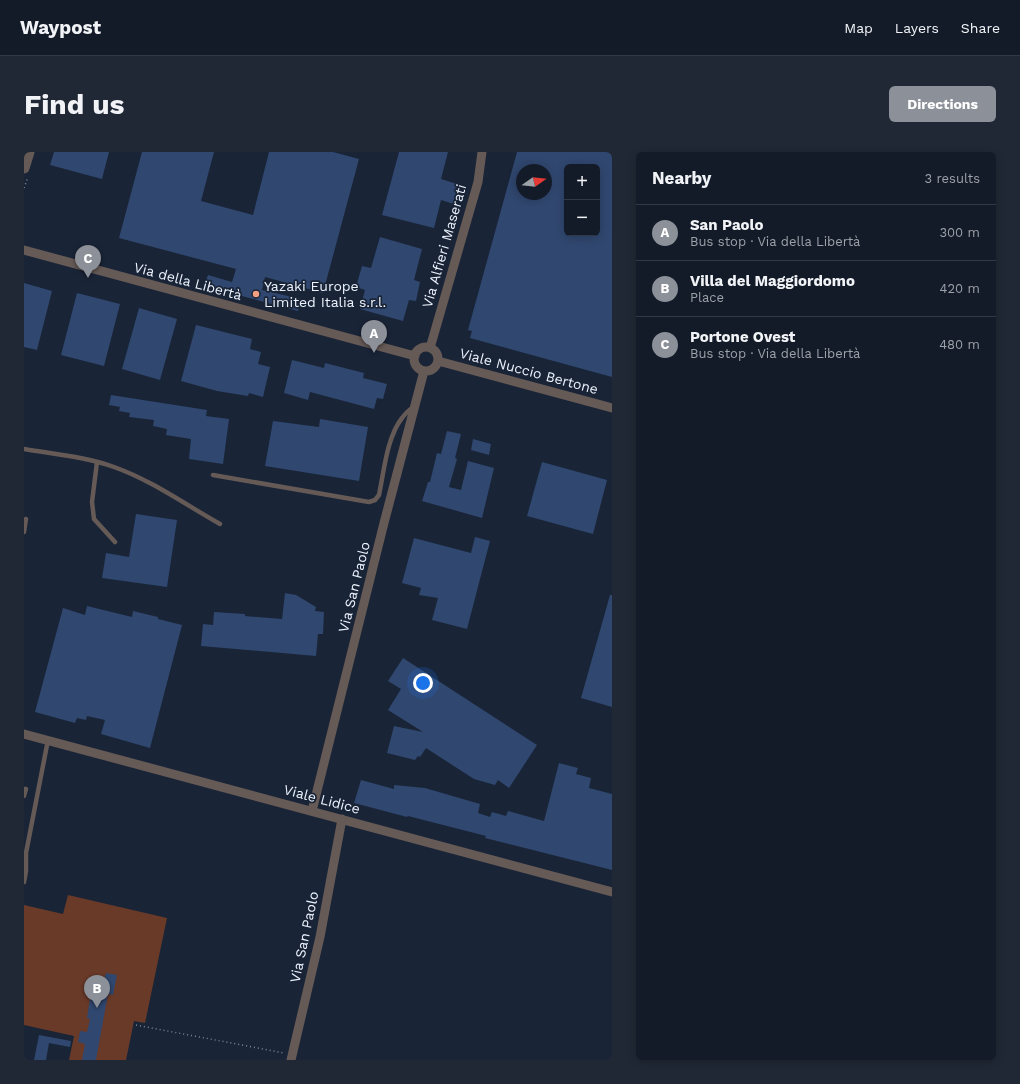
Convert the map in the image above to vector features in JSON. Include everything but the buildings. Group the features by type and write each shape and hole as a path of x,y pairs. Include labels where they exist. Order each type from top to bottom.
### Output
{"street":[{"path":"24,168 29,152"},
{"name":"Via Alfieri Maserati","path":"430,348 478,182 482,152"},
{"name":"Via della Libertà","path":"24,250 415,356"},
{"path":"422,348 430,348 435,351 438,361 432,370 424,371 415,364 416,352 422,348"},
{"name":"Viale Nuccio Bertone","path":"438,361 612,408"},
{"name":"Via San Paolo","path":"312,812 384,523 424,371"},
{"name":"Viale Lidice","path":"24,734 612,892"},
{"name":"Via San Paolo","path":"291,1057 320,937 342,819"}],"lane":[{"path":"213,475 369,502 375,500 379,495 389,446 397,427 402,418 416,404"},
{"path":"24,449 97,462 136,476 220,524"},
{"path":"97,462 92,502 94,518 116,542"},
{"path":"24,532 26,518"},
{"path":"24,882 26,871 26,853 48,740"},
{"path":"24,789 26,789 24,796"}],"path":[{"path":"136,1025 291,1057"}],"shaded area":[{"path":"68,895 167,918 145,1023 134,1021 126,1060 69,1060 74,1036 24,1025 24,905 63,914"}],"place":[{"name":"Portone Ovest","path":"88,278"},
{"name":"Yazaki Europe Limited Italia s.r.l.","path":"256,294"},
{"name":"San Paolo","path":"374,353"},
{"name":"Villa del Maggiordomo","path":"97,1008"}]}
